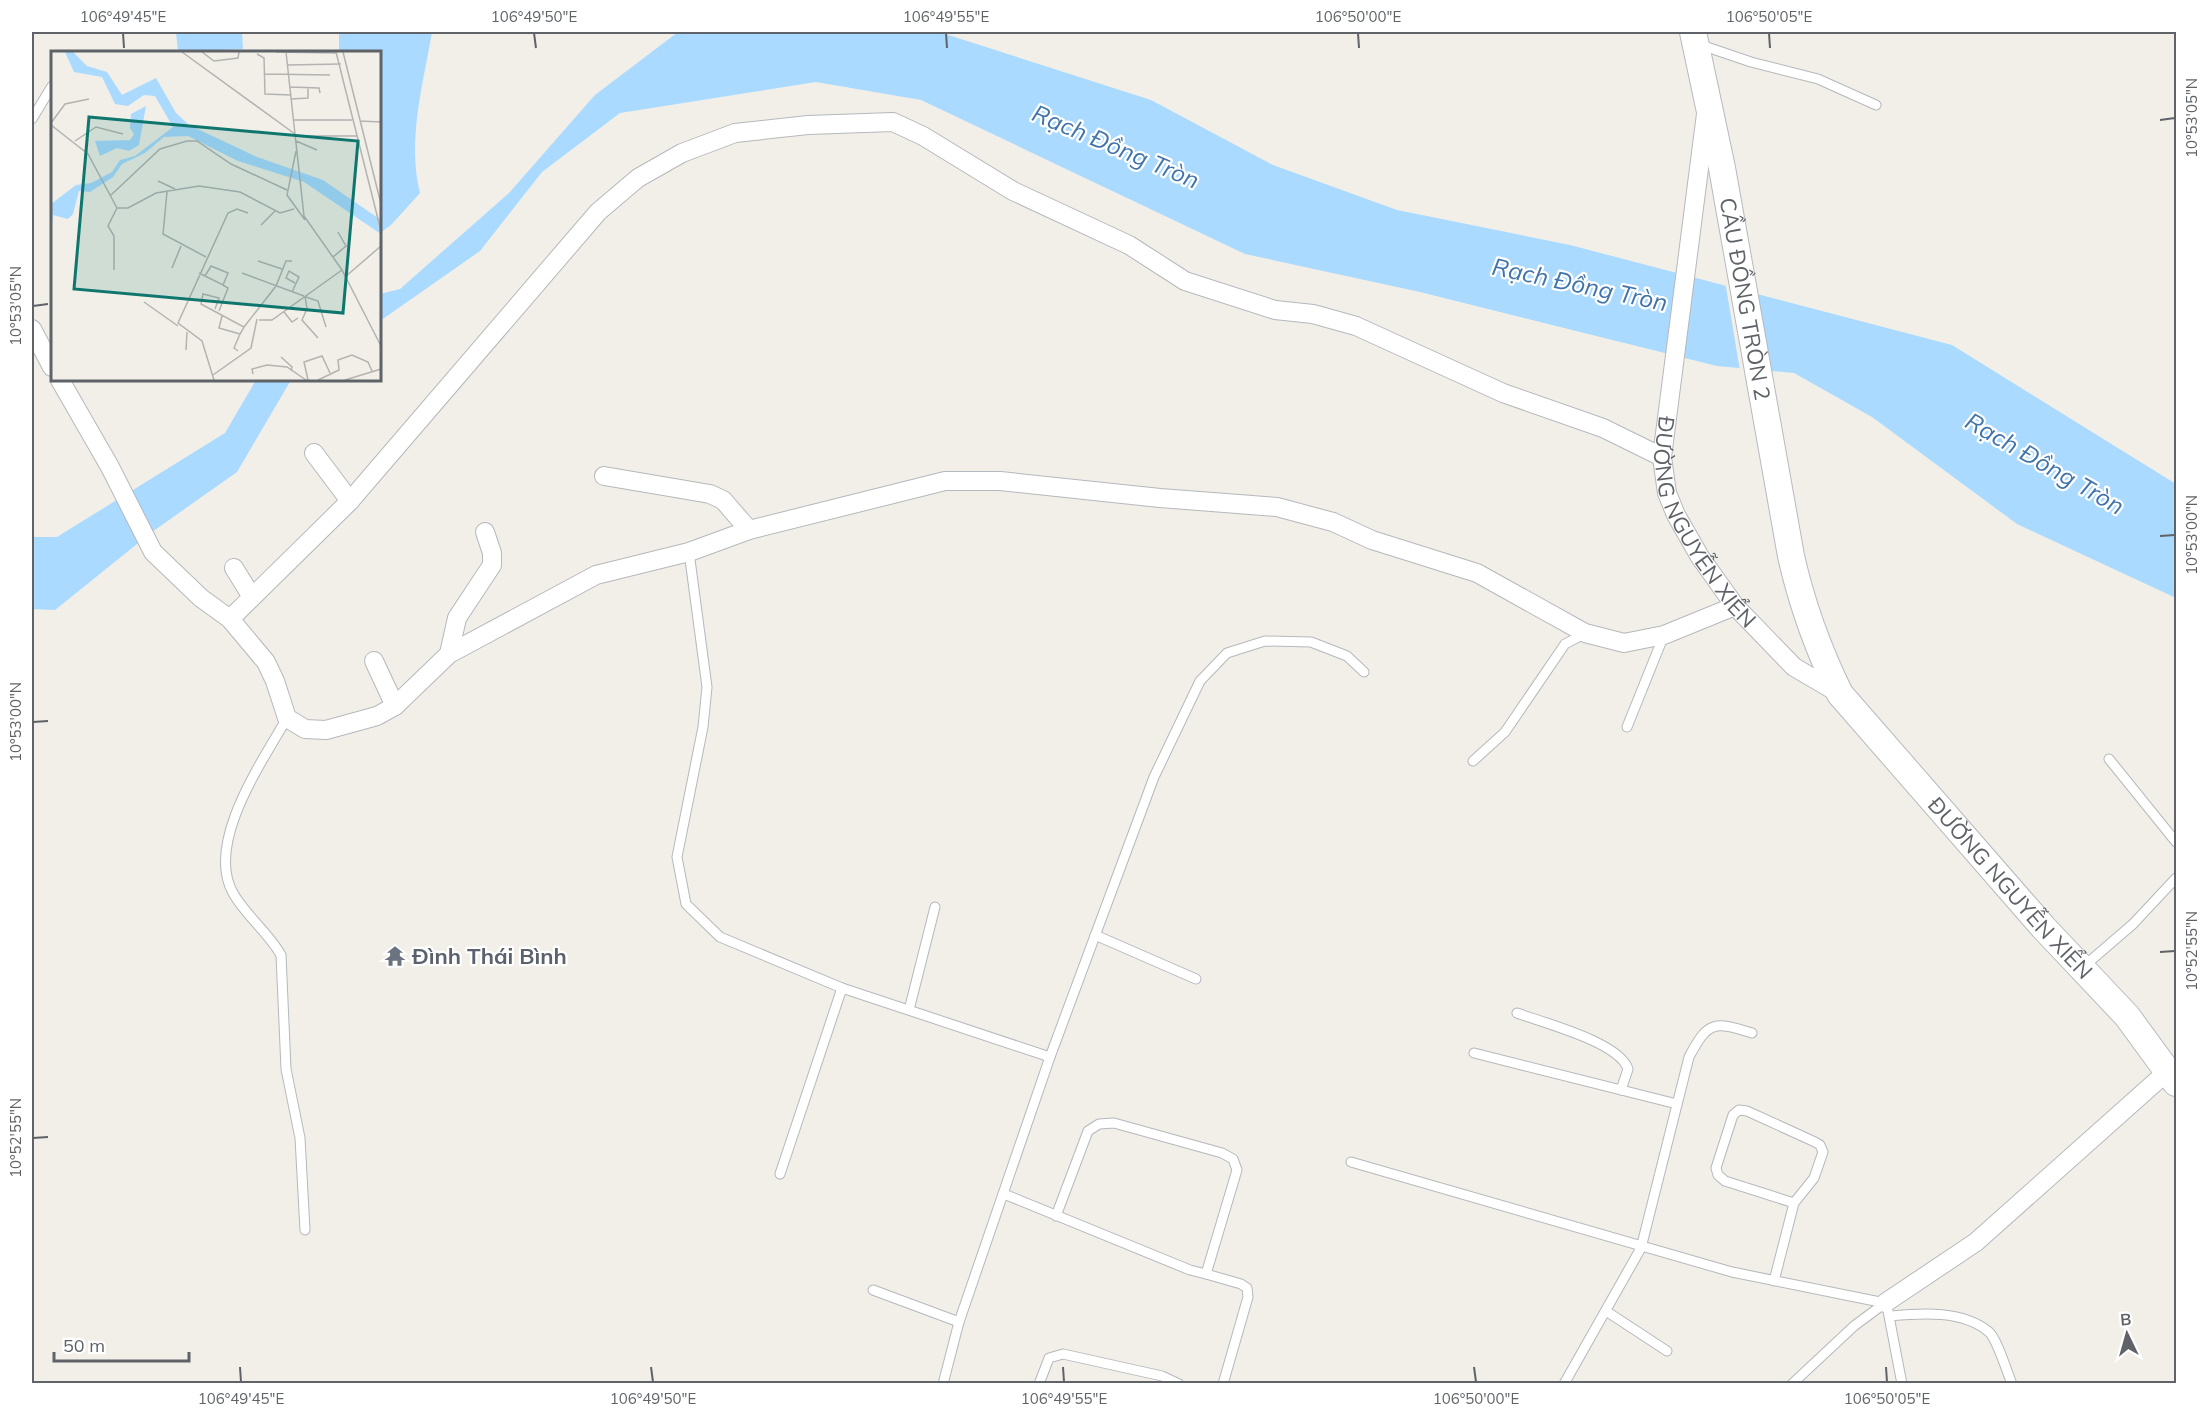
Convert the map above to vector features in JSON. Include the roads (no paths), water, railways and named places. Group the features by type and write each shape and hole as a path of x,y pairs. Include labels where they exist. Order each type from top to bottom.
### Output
{"main road":[{"path":"1694,37 1708,100"},
{"name":"CẦU ĐỒNG TRÒN 2","path":"1708,100 1769,430"},
{"name":"ĐƯỜNG NGUYỄN XIỂN","path":"1769,430 1791,556 1803,607 1818,651 1840,694 2043,927 2127,1016 2173,1076"}],"street":[{"name":"ĐƯỜNG NGUYỄN XIỂN","path":"1708,100 1696,179 1674,376 1662,457 1666,493 1700,557 1735,606 1794,667 1840,694"},
{"path":"230,619 350,501 598,212 638,178 682,153 735,133 838,123 893,122 923,136 1013,191 1129,245 1185,281 1275,310 1313,314 1356,326 1503,393 1603,428 1662,457"},
{"path":"32,329 51,365"},
{"path":"61,381 110,467 153,552 201,598 230,619 266,662 287,718 305,729 326,730 377,716 395,706 449,654 596,575 689,552 749,530 945,481 1000,481 1160,498 1211,500 1277,507 1333,522 1372,540 1477,573 1585,633 1624,643 1664,635 1735,606"},
{"path":"314,453 350,501"},
{"path":"604,476 710,494 723,500 749,530"},
{"path":"449,654 457,618 492,565 492,553 485,532"},
{"path":"234,568 252,597"},
{"path":"374,661 395,706"},
{"path":"1888,1309 1976,1242 2173,1076"}],"lane":[{"path":"1694,37 1752,62 1818,79 1876,105"},
{"path":"32,119 51,88"},
{"path":"689,552 707,687 703,727 677,857 686,904 720,937 842,988 1050,1057"},
{"path":"1473,761 1505,732 1565,644 1585,633"},
{"path":"1628,727 1664,635"},
{"path":"943,1383 959,1322 1050,1057 1154,777 1200,681 1227,653 1265,641 1311,642 1347,656 1364,672"},
{"path":"287,718 234,819 226,852 225,872 233,893 274,942 281,955 286,1069 300,1138 305,1230"},
{"path":"2109,759 2176,842"},
{"path":"2082,967 2133,924 2176,878"},
{"path":"909,1010 935,907"},
{"path":"1095,935 1196,979"},
{"path":"780,1174 842,988"},
{"path":"1517,1013 1582,1036 1619,1055 1628,1070 1621,1090"},
{"path":"1564,1383 1641,1248 1689,1057 1702,1033 1713,1027 1726,1025 1752,1033"},
{"path":"1474,1053 1677,1104"},
{"path":"1774,1281 1794,1203 1814,1178 1823,1152 1820,1145 1747,1111 1740,1110 1733,1115 1716,1167 1718,1175 1725,1180 1794,1203"},
{"path":"1056,1216 1088,1131 1100,1124 1114,1123 1222,1153 1233,1159 1237,1170 1206,1274"},
{"path":"1351,1162 1468,1197 1560,1221 1641,1248 1888,1309 1927,1312 1967,1320 1991,1333 2012,1383"},
{"path":"1004,1194 1190,1270 1241,1284 1247,1288 1248,1297 1223,1383"},
{"path":"873,1290 959,1322"},
{"path":"1792,1383 1854,1326 1888,1309"},
{"path":"1888,1309 1902,1383"},
{"path":"1606,1311 1667,1351"},
{"path":"1039,1383 1049,1358 1063,1354 1162,1376 1179,1383"}],"water":[{"path":"176,32 242,32 243,49 178,51"},
{"path":"339,32 432,32 416,132 416,173 420,193 391,225 381,232 381,51 339,51"},
{"name":"Rạch Đồng Tròn","path":"678,32 939,32 1151,100 1273,165 1397,210 1570,245 1952,345 2176,484 2176,598 2017,524 1872,417 1794,373 1717,366 1420,292 1245,254 921,100 816,82 620,113 542,172 480,251 381,320 381,294 400,289 509,193 595,95"},
{"path":"255,381 290,381 237,472 152,532 55,610 32,609 32,537 57,537 225,433"}],"place":[{"name":"Đình Thái Bình","path":"395,956"}]}
